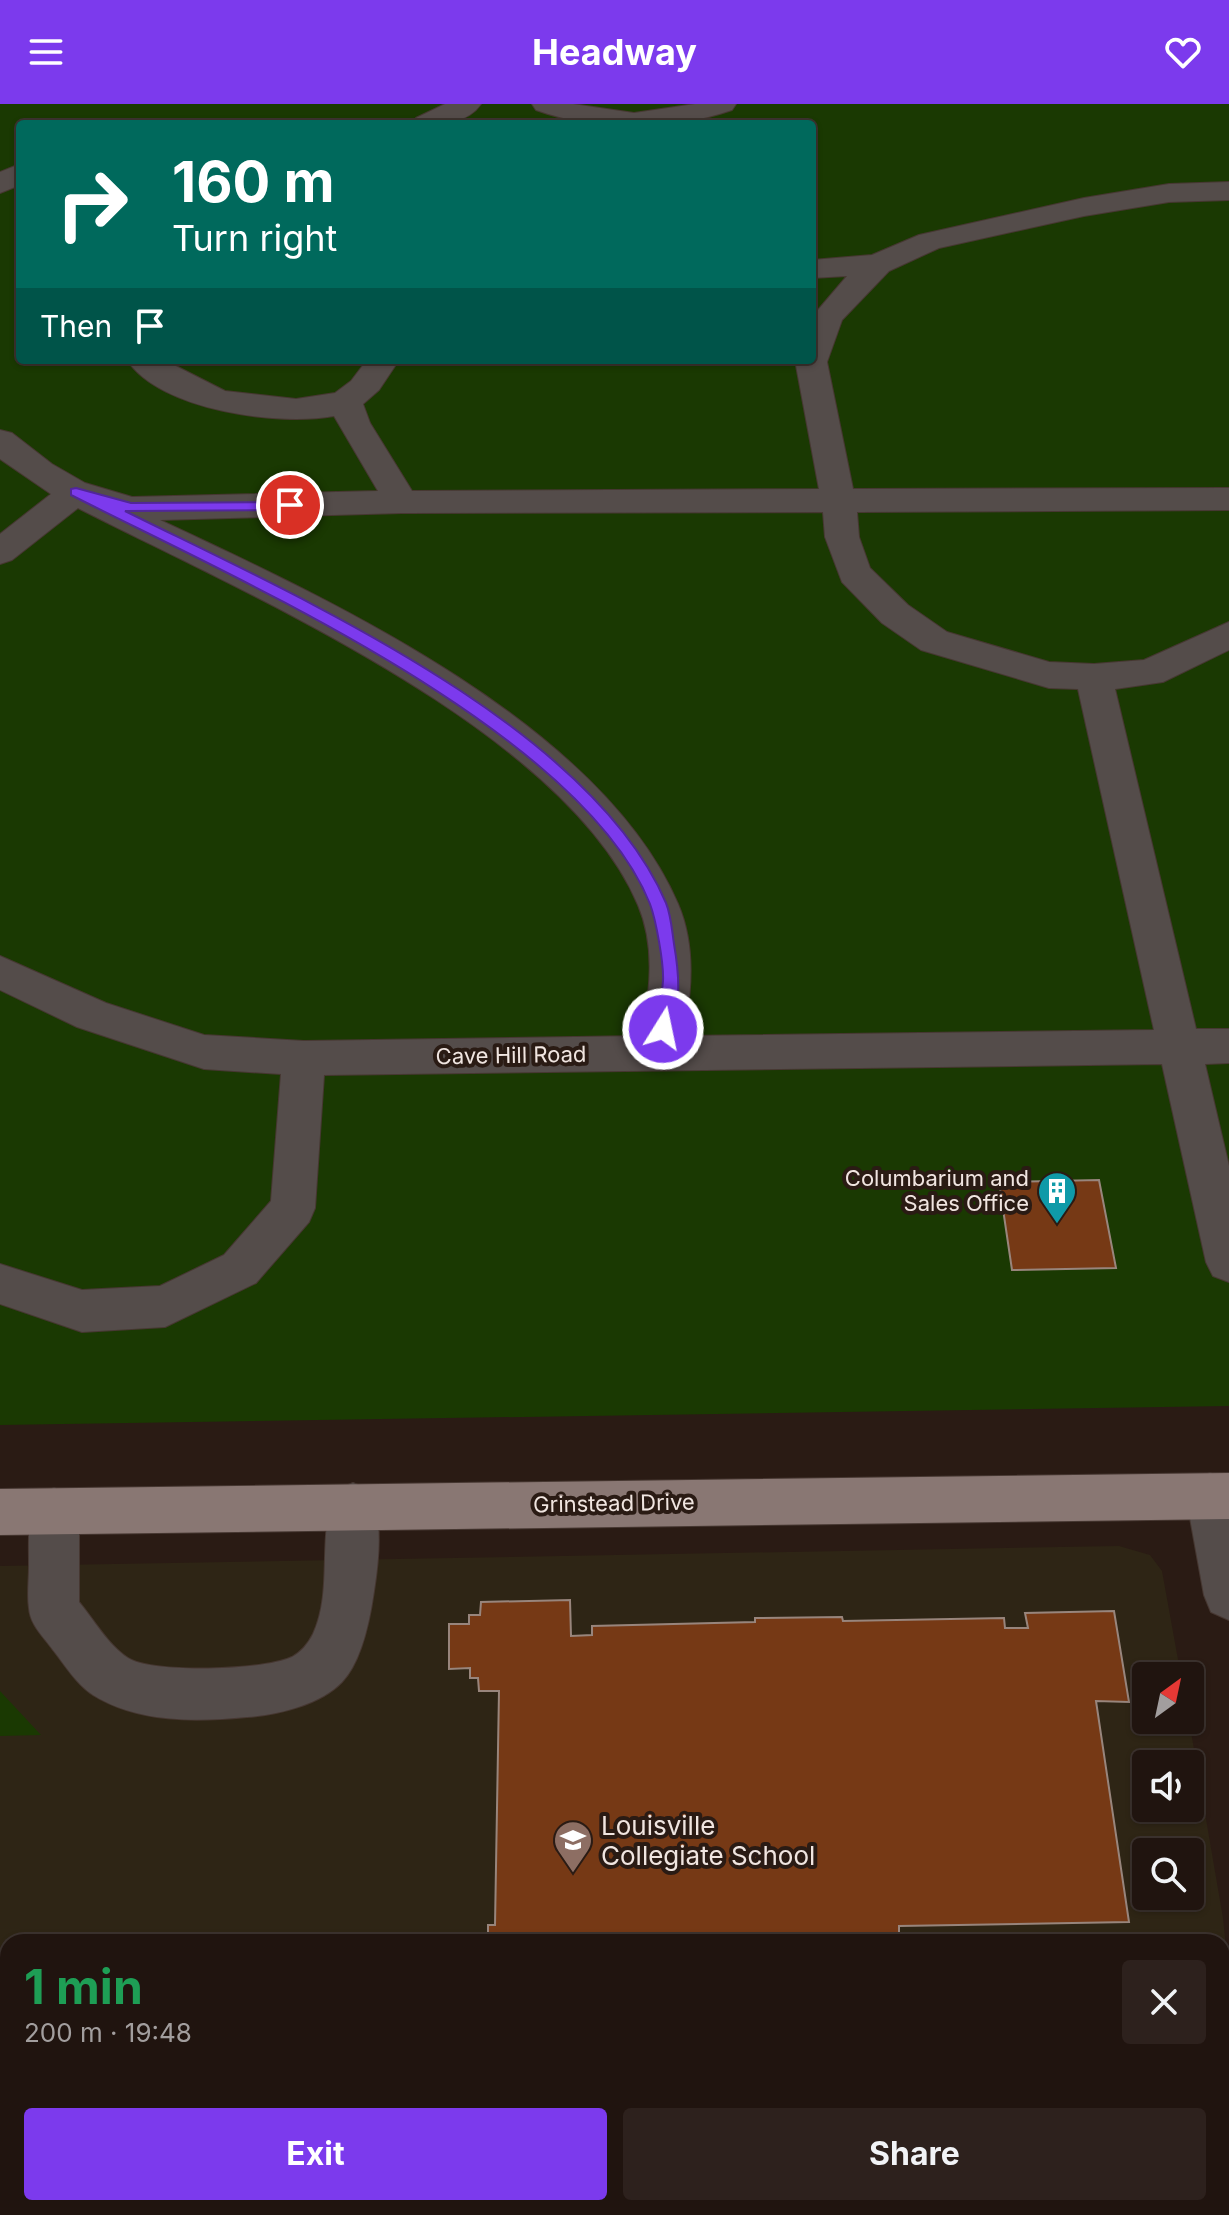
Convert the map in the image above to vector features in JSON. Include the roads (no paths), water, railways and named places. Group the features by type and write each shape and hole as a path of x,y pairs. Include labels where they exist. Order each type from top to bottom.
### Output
{"main road":[{"name":"Grinstead Drive","path":"0,1512 1220,1496"}],"street":[{"path":"434,120 467,104"},
{"path":"546,104 596,120"},
{"path":"666,120 690,117 722,104"},
{"path":"816,350 827,318 852,288 878,264 930,241 1006,223 1169,193 1229,191"},
{"path":"816,269 878,264"},
{"path":"148,364 159,373 205,395 259,406 306,409 346,401 375,375 381,364"},
{"path":"813,364 839,502 842,537 854,573 895,614 934,641 1049,675 1094,677 1150,673 1229,635"},
{"path":"346,401 359,434 402,502"},
{"path":"0,441 18,458 76,492 334,622 454,697 530,750 591,805 630,852 659,905 672,980 659,1053"},
{"path":"76,492 131,508 402,502 1229,499"},
{"path":"0,552 76,492"},
{"path":"1094,677 1229,1262"},
{"name":"Cave Hill Road","path":"0,972 92,1015 204,1052 304,1058 1229,1046"},
{"path":"0,1284 82,1311 165,1306 240,1269 293,1208 304,1058"},
{"path":"1220,1496 1229,1595"},
{"path":"54,1511 54,1611 111,1678 165,1694 251,1693 296,1683 325,1665 350,1593 353,1506"}],"place":[{"name":"Columbarium and Sales Office","path":"1057,1225"},
{"name":"Louisville Collegiate School","path":"573,1874"}]}
